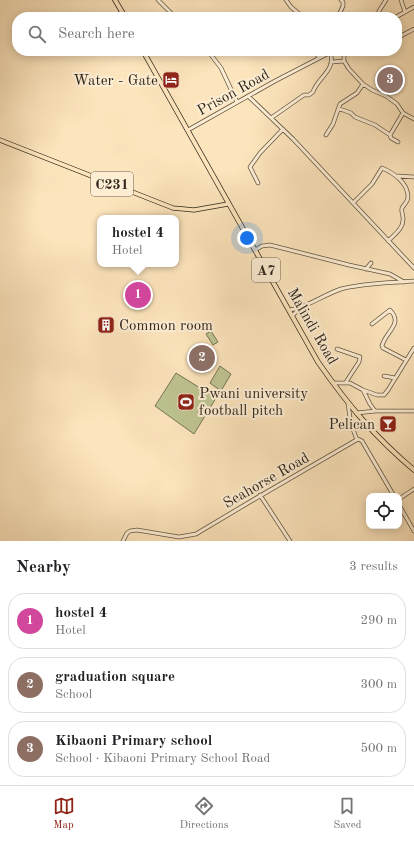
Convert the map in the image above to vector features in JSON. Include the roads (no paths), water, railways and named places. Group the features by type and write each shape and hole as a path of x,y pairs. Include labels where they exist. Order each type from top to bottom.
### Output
{"highway":[{"path":"115,0 122,12"},
{"name":"Malindi Road","path":"147,56 228,204 290,310 314,355 332,383 355,413 381,440 414,470"}],"main road":[{"name":"C231","path":"0,140 173,208 194,210 228,204"}],"street":[{"path":"158,0 170,12"},
{"path":"286,0 297,12"},
{"path":"340,12 343,6 343,2 341,0"},
{"path":"378,12 386,0"},
{"path":"400,0 405,12"},
{"path":"402,14 414,7"},
{"path":"402,35 414,28"},
{"path":"212,56 221,68 237,102"},
{"name":"Prison Road","path":"188,130 323,56"},
{"path":"271,118 304,95 309,95 313,92 314,88 328,70 333,59 333,56"},
{"path":"344,56 344,61 349,69 363,84 386,96 397,104 403,113 414,119"},
{"path":"332,62 344,61"},
{"path":"326,134 333,124 340,104 357,93 363,84"},
{"path":"248,96 283,129 414,268"},
{"path":"338,109 375,125 398,142"},
{"path":"390,135 403,113"},
{"path":"258,183 250,167 260,153 283,129"},
{"path":"353,203 372,184 382,168 398,176 414,177"},
{"path":"388,241 402,226 402,212 408,197 398,176"},
{"path":"255,250 262,246 270,245 330,261 390,274 404,282"},
{"path":"366,269 371,263"},
{"path":"290,310 300,308 341,289 414,281"},
{"path":"293,316 300,308"},
{"path":"372,324 390,310 394,314 396,318 395,322 382,346 383,348 406,360"},
{"path":"332,383 346,382 379,396 384,395 414,348"},
{"path":"337,349 360,357 359,362 346,382"},
{"path":"384,376 395,378"},
{"path":"362,390 376,411"},
{"path":"348,404 351,424 357,440 362,441 392,493"},
{"path":"355,413 376,411 414,411"},
{"name":"Seahorse Road","path":"123,541 127,533 137,530 180,537 196,534 260,495 357,440"},
{"path":"402,497 414,489"},
{"path":"260,495 290,541"},
{"path":"402,510 414,532"}],"place":[{"name":"Water - Gate","path":"171,80"},
{"name":"Kibaoni Primary school","path":"390,80"},
{"name":"hostel 4","path":"138,295"},
{"name":"Common room","path":"106,325"},
{"name":"graduation square","path":"202,358"},
{"name":"Pwani university football pitch","path":"186,402"},
{"name":"Pelican","path":"388,424"}]}
